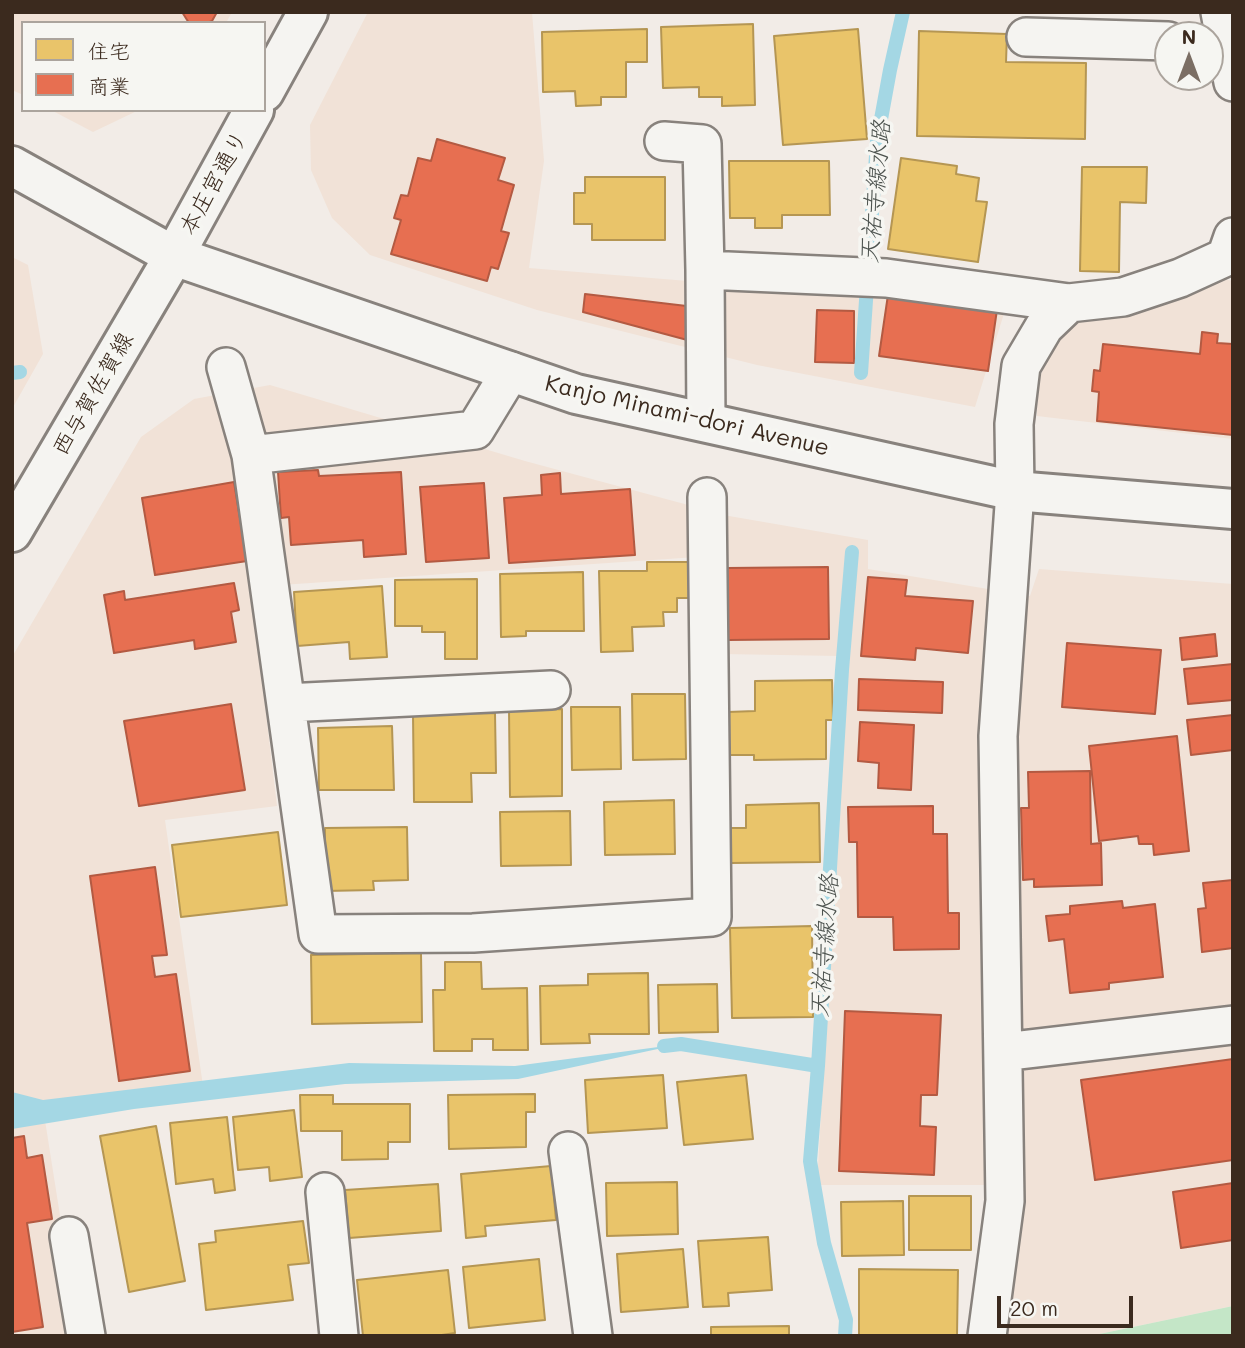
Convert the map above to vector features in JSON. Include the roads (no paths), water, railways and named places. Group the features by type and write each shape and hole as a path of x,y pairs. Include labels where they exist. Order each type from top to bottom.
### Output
{"main road":[{"path":"266,88 308,12"},
{"name":"本庄宮通り","path":"174,256 253,112"},
{"name":"Kanjo Minami-dori Avenue","path":"12,166 174,256 576,394 1015,491 1233,509"},
{"name":"西与賀佐賀線","path":"12,532 174,256"}],"street":[{"path":"1026,37 1154,41"},
{"path":"1224,50 1233,82"},
{"path":"664,141 702,144 706,422"},
{"path":"705,270 870,277 1069,303 1123,297 1180,278 1226,257 1233,237"},
{"path":"986,1336 1005,1201 998,736 1015,491 1014,425 1021,366 1044,327 1069,303"},
{"path":"226,368 251,455 317,934 473,933 712,917 707,497"},
{"path":"251,455 475,430 511,371"},
{"path":"286,703 551,690"},
{"path":"1003,1052 1233,1025"},
{"path":"568,1151 593,1336"},
{"path":"324,1192 339,1336"},
{"path":"69,1236 86,1336"}],"water":[{"path":"681,1044 518,1079 345,1084 134,1109 12,1129 12,1092 43,1100 349,1063 515,1066"}],"waterway":[{"name":"天祐寺線水路","path":"861,373 877,141 903,12"},
{"path":"12,373 20,372"},
{"name":"天祐寺線水路","path":"845,1336 846,1320 824,1243 810,1161 852,552"},
{"path":"664,1046 681,1044 818,1066"}]}
